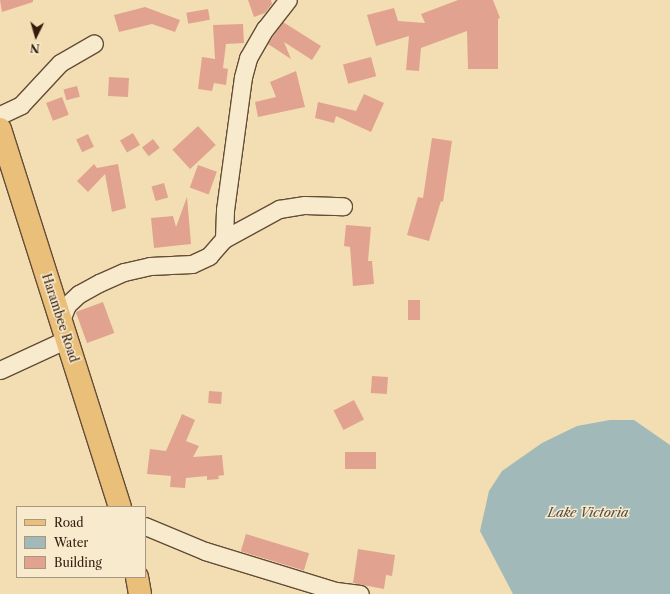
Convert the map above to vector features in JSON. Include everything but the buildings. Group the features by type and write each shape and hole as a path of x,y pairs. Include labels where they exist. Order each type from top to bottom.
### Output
{"main road":[{"name":"Harambee Road","path":"0,129 120,506"},
{"path":"137,578 140,594"}],"street":[{"path":"224,239 225,210 243,77 248,58 265,29 288,0"},
{"path":"0,115 21,105 60,63 94,43"},
{"path":"0,370 64,329 67,305 79,294 99,283 124,272 150,266 192,264 209,256 224,239 278,209 305,206 343,206"},
{"path":"146,526 212,553 336,591 360,594"}],"water":[{"name":"Lake Victoria","path":"610,420 634,420 670,445 670,594 513,594 480,531 489,491 502,471 542,443 577,426"}]}
